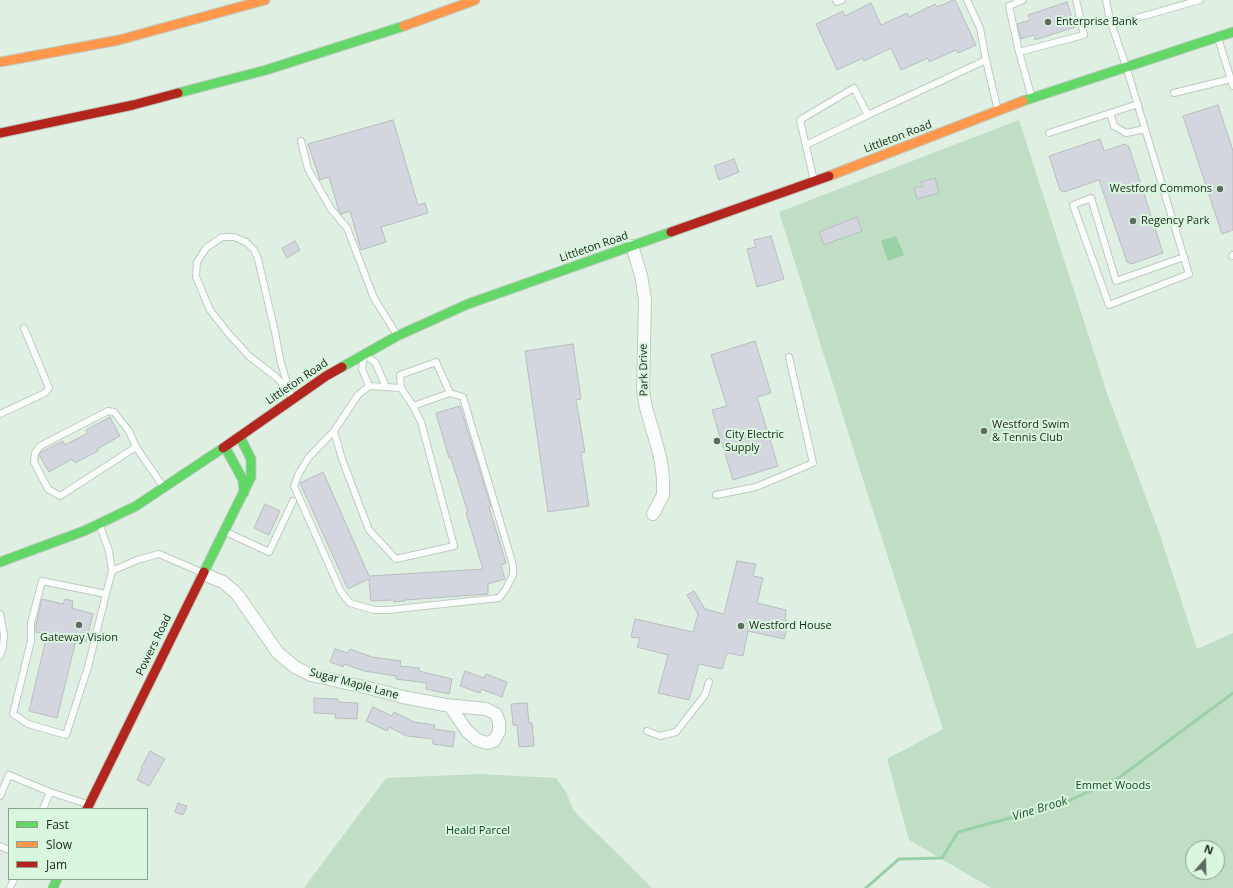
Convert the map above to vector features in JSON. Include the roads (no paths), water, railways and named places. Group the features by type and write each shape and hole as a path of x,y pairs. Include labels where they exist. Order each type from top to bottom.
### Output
{"main road":[{"path":"0,62 119,40 265,0"},
{"path":"0,133 133,105 266,70 397,29 475,0"},
{"name":"Littleton Road","path":"0,562 99,524 136,506 240,437 290,395 398,336 468,304 814,182 1032,97 1233,32"},
{"name":"Powers Road","path":"88,807 244,493 252,470 251,459 240,437"},
{"path":"225,447 243,480 244,493"}],"street":[{"name":"Park Drive","path":"632,246 641,275 645,300 643,391 646,408 661,461 663,479 663,495 653,514"},
{"name":"Sugar Maple Lane","path":"204,574 223,582 237,594 278,654 296,667 311,675 403,697 450,706"}],"lane":[{"path":"836,0 836,2 842,0"},
{"path":"967,0 980,28 998,111"},
{"path":"1023,0 1009,6 1019,52 1032,97"},
{"path":"1019,52 1084,35 1076,0"},
{"path":"1106,0 1112,25 1138,104 1145,129 1184,257 1189,274 1109,305 1073,204 1091,198 1116,281 1184,257"},
{"path":"1112,25 1200,0"},
{"path":"1174,93 1232,82 1218,37"},
{"path":"806,145 986,60"},
{"path":"814,182 800,120 854,88 868,115"},
{"path":"1049,133 1138,104"},
{"path":"1110,113 1114,126 1126,133 1145,129"},
{"path":"301,141 308,169 331,209 348,228 374,298 398,336"},
{"path":"222,237 234,237 246,242 254,250 258,258 280,359 290,395 275,376 250,357 210,310 196,277 197,262 206,248 222,237"},
{"path":"0,414 45,393 49,388 24,328"},
{"path":"369,386 362,369 364,354 375,362 386,387"},
{"path":"716,495 756,487 813,462 789,357"},
{"path":"334,431 342,459 369,530 396,559 454,546 421,422 402,388 400,375 436,362 450,393"},
{"path":"402,388 369,386 358,395 334,431 309,457 299,473 294,486 341,592 350,603 374,610 388,610 499,598 513,574 513,565 463,397 450,393 413,406"},
{"path":"136,447 60,496 48,489 34,462 35,452 40,446 108,411 114,412 129,431 136,447 164,488"},
{"path":"225,531 269,552 293,501"},
{"path":"99,524 109,551 112,571 88,667 66,735 28,724 13,714 31,641 31,623 42,581 106,594"},
{"path":"112,571 137,560 159,554 204,574"},
{"path":"0,614 4,635 3,647 0,656"},
{"path":"647,731 660,736 676,732 704,695 709,682"},
{"path":"0,796 9,775 88,807"},
{"path":"43,808 50,792"}],"waterway":[{"name":"Vine Brook","path":"866,888 899,859 942,858 958,832 1062,804 1120,777 1233,693"}],"place":[{"name":"Enterprise Bank","path":"1048,22"},
{"name":"Westford Commons","path":"1220,189"},
{"name":"Regency Park","path":"1133,221"},
{"name":"Westford Swim & Tennis Club","path":"984,431"},
{"name":"City Electric Supply","path":"717,441"},
{"name":"Gateway Vision","path":"79,625"},
{"name":"Westford House","path":"741,626"}],"park label":[{"name":"Emmet Woods","path":"1113,786"},
{"name":"Heald Parcel","path":"478,831"}]}
